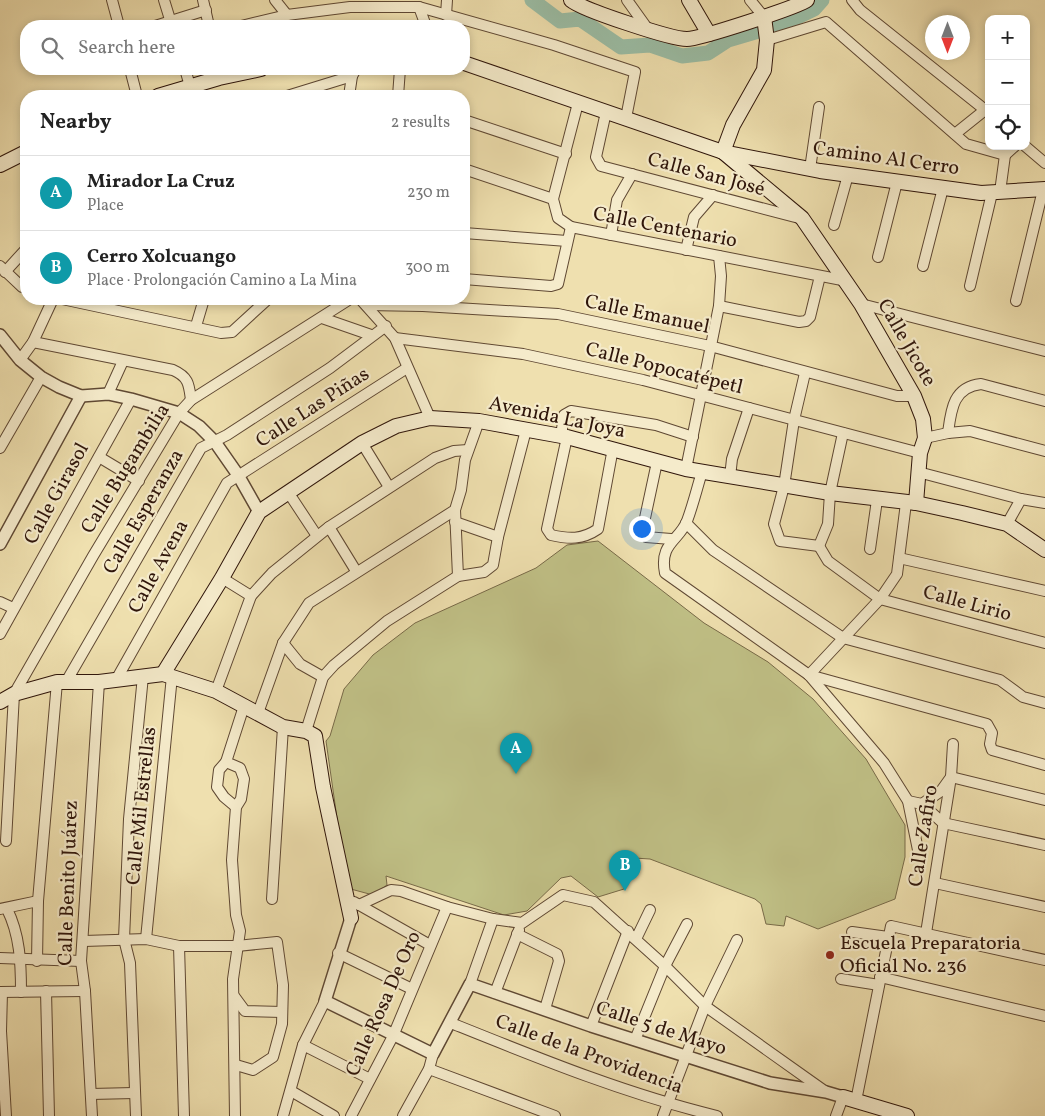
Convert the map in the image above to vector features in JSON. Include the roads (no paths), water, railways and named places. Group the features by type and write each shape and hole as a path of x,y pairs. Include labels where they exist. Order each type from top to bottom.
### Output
{"main road":[{"path":"571,0 594,12 688,39 764,17 803,4 807,0"},
{"path":"689,0 709,34"},
{"path":"470,66 723,152 733,125 764,70 767,40 764,17"},
{"path":"177,90 214,75"},
{"name":"Camino Al Cerro","path":"723,152 810,169 943,188 996,193 1044,189"},
{"name":"Calle Jicote","path":"723,152 802,218 842,280 861,304 914,396 923,419 925,438 920,453 911,503"},
{"path":"0,165 20,155"},
{"name":"Avenida La Joya","path":"167,675 259,512 362,443 396,426 430,418 479,421 564,437 702,472 877,500 911,503 1007,524 1045,550"},
{"path":"0,702 14,694 62,682 99,682 142,676 167,675 216,691 283,727 306,731 315,736 323,787 351,918"},
{"path":"849,1099 907,1116"}],"street":[{"path":"112,0 117,20"},
{"path":"164,0 170,20"},
{"path":"275,0 287,15"},
{"path":"446,15 447,0"},
{"path":"627,0 647,28"},
{"path":"750,0 764,17"},
{"path":"852,0 860,10 985,109"},
{"path":"178,20 204,5 208,20"},
{"path":"266,20 287,15 350,7 420,7 464,20"},
{"path":"420,7 424,20"},
{"path":"470,22 554,45 635,72 626,118"},
{"path":"767,40 826,22 966,144 1005,155"},
{"path":"132,75 135,90"},
{"path":"187,75 190,86"},
{"path":"304,90 348,75"},
{"path":"350,90 354,75"},
{"path":"398,90 400,75"},
{"path":"571,228 558,218 553,199 578,103"},
{"path":"810,169 819,107"},
{"name":"Calle San José","path":"606,112 596,157 601,166 802,218"},
{"path":"955,134 985,112"},
{"path":"470,122 566,154"},
{"path":"970,286 1005,155 1011,150"},
{"path":"1030,150 1045,163"},
{"path":"470,171 553,199"},
{"path":"611,235 617,200 632,174"},
{"path":"834,225 848,175"},
{"path":"878,257 897,182"},
{"path":"923,266 943,188"},
{"path":"1016,301 1044,189"},
{"path":"686,250 694,217 713,195"},
{"name":"Calle Centenario","path":"470,279 551,286 558,284 571,228 842,280"},
{"path":"470,233 567,241"},
{"path":"20,253 2,269 20,283"},
{"path":"686,469 719,306 722,276 719,256"},
{"path":"719,306 799,322 806,321 810,317 820,276"},
{"path":"861,304 1045,351"},
{"path":"20,360 32,342 50,305"},
{"path":"92,305 222,333 232,332 261,305"},
{"path":"196,326 202,305"},
{"name":"Calle Bugambilia","path":"14,694 179,414 191,400 341,305"},
{"path":"367,305 395,338 430,418"},
{"name":"Calle Emanuel","path":"432,305 558,314 710,346 805,373 897,396 914,396"},
{"path":"322,318 371,335"},
{"name":"Calle Esperanza","path":"62,682 201,448 215,442 330,368 371,335 386,326"},
{"name":"Calle Popocatépetl","path":"395,338 523,354 643,380 920,453"},
{"path":"1,339 20,360 41,377 59,387 81,396 108,394 131,399 179,414 199,426 215,442 238,475 259,512"},
{"path":"32,342 173,370 184,374 188,380 191,400"},
{"path":"108,394 123,361"},
{"name":"Calle Las Piñas","path":"238,475 253,468 407,368"},
{"path":"805,373 794,420 784,486 774,524 780,541 819,546"},
{"path":"0,448 41,377"},
{"path":"948,433 951,410 961,391 970,385 981,384 1045,401"},
{"path":"0,544 81,396"},
{"name":"Calle Girasol","path":"0,634 131,399"},
{"path":"730,476 732,459 749,408"},
{"path":"613,448 598,530 589,536 573,540 551,535 547,529 564,437 564,415 571,411 656,425 693,437"},
{"path":"458,576 455,510 461,490 468,450 479,421"},
{"path":"306,731 323,677 334,665 387,621 458,576 484,572 493,565 498,537 526,430"},
{"path":"925,438 970,431 1045,451"},
{"path":"819,546 828,524 830,493 843,433"},
{"path":"362,443 390,487"},
{"path":"216,691 251,596 272,573 329,527 435,458 454,451 468,450"},
{"path":"99,457 139,481"},
{"path":"657,462 642,532 646,537 671,540"},
{"path":"702,472 686,523 671,540 663,562 665,572 809,676 884,762 908,801 918,850"},
{"path":"918,472 1021,499 1045,503"},
{"name":"Calle Avena","path":"116,680 227,483 238,475"},
{"path":"288,492 317,536"},
{"path":"1007,524 1021,499"},
{"path":"870,549 877,500"},
{"path":"809,676 880,599 896,574 911,503"},
{"path":"258,713 283,643 309,602 455,510"},
{"path":"455,522 498,537"},
{"path":"686,523 713,550 844,638 1000,680 1023,697 1045,703"},
{"path":"329,527 356,572"},
{"path":"819,546 828,561 880,599"},
{"path":"900,558 1045,590"},
{"path":"222,578 251,596"},
{"name":"Calle Lirio","path":"880,599 1045,643"},
{"path":"0,602 13,608"},
{"path":"283,643 300,664 323,677"},
{"name":"Calle Mil Estrellas","path":"146,939 167,675"},
{"path":"136,1116 130,963 124,939 129,819 142,676"},
{"path":"809,676 987,724 992,733 990,744 992,750 1045,765"},
{"name":"Calle Benito Juárez","path":"37,961 38,901 62,682"},
{"name":"Calle Benito Juárez","path":"92,1116 85,991 81,961 84,940 89,809 99,682"},
{"path":"6,841 14,694"},
{"path":"236,807 224,797 217,787 219,770 226,762 244,706"},
{"path":"272,899 283,727"},
{"name":"Calle Zafiro","path":"926,933 951,777 953,744"},
{"path":"226,762 240,768 244,779 241,799 236,807 232,860 236,915 240,931 233,979 236,1065 235,1116"},
{"path":"922,804 941,791 951,777 1045,800"},
{"path":"908,801 922,804 943,823 1045,845"},
{"path":"935,883 1045,907"},
{"path":"359,905 391,890 401,891 493,919 522,923"},
{"path":"495,992 522,923 563,895 594,902 628,931 705,1006 826,1092"},
{"path":"345,896 430,945"},
{"path":"21,992 22,960 14,922 4,909 38,901"},
{"name":"Calle Rosa De Oro","path":"351,1116 393,1036 447,906"},
{"path":"636,939 650,910"},
{"path":"282,1116 291,1091 303,1045 325,1001 338,953 351,918"},
{"path":"403,1116 429,1069 434,1054 470,984 493,919"},
{"path":"635,1040 665,966 687,924"},
{"path":"836,1116 849,1099 880,981 891,926 1045,960"},
{"path":"591,1026 628,931"},
{"path":"852,932 888,937"},
{"path":"517,934 557,954 559,961 545,1009"},
{"path":"84,940 146,939 178,946 237,946 277,942 283,985 282,1024 273,1057 253,1070 236,1065"},
{"path":"663,1116 684,1056 705,1006 737,940"},
{"path":"178,946 184,1116"},
{"path":"338,953 412,989"},
{"path":"0,958 37,961 81,961"},
{"path":"841,978 880,981 1045,1016"},
{"name":"Calle 5 de Mayo","path":"470,984 591,1026 770,1083 826,1092 849,1099"},
{"path":"46,991 49,1116"},
{"path":"6,1116 0,1031 1,992 85,991"},
{"path":"233,995 246,1011 282,1012"},
{"path":"325,1001 393,1036 434,1054"},
{"name":"Calle de la Providencia","path":"451,1023 534,1056 667,1104 717,1116"},
{"path":"303,1045 370,1079"},
{"path":"429,1069 555,1116"},
{"path":"291,1091 334,1116"},
{"path":"91,1094 134,1093"}],"waterway":[{"path":"532,0 560,21 580,19 621,47 650,45 682,56 708,53 728,40 783,24 814,9 822,0"}],"place":[{"name":"Mirador La Cruz","path":"516,774"},
{"name":"Cerro Xolcuango","path":"625,891"},
{"name":"Escuela Preparatoria Oficial No. 236","path":"830,955"}]}
